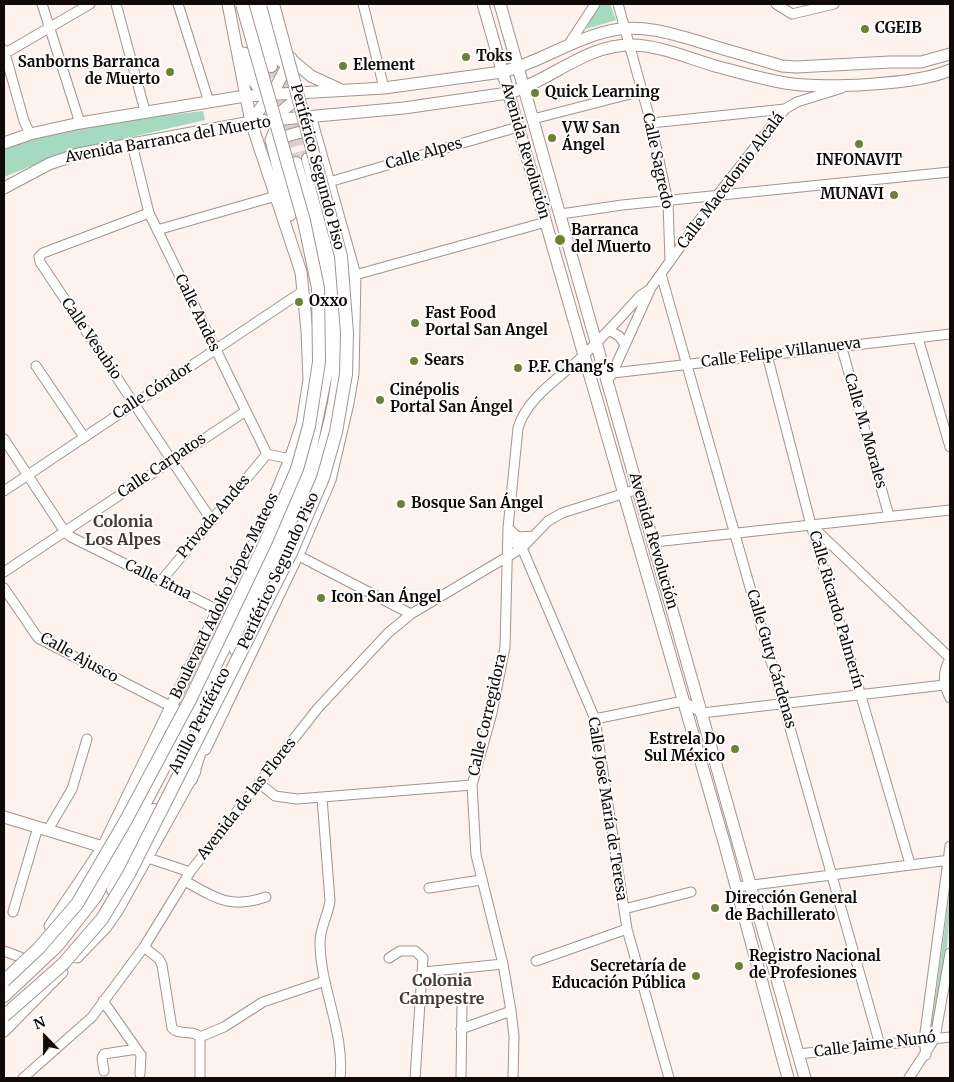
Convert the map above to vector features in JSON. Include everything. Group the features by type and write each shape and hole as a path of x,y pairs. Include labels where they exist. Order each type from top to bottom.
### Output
{"highway":[{"name":"Periférico Segundo Piso","path":"4,981 46,941 77,904 96,874 190,700 266,542 293,464 309,426 319,362 318,288 304,221 242,4"},
{"path":"254,4 284,63"},
{"path":"266,4 284,63"},
{"name":"Periférico Segundo Piso","path":"4,1016 63,964 102,920 130,874 291,553 323,478 336,432 346,374 348,333 341,256 273,4"},
{"name":"Anillo Periférico","path":"4,996 66,936 96,896 182,733 274,546 306,472 340,331 332,257 302,161"},
{"path":"310,380 333,359 351,386"},
{"name":"Anillo Periférico","path":"4,1009 64,954 106,906 225,672 315,475 328,430 333,359"},
{"path":"163,725 232,598 293,464"},
{"path":"230,594 236,623"},
{"path":"191,779 225,672"},
{"path":"30,971 35,944"}],"main road":[{"path":"4,1031 105,928 148,858 191,779 300,550 330,480 342,434 351,386 355,275 303,94 284,63 278,4"},
{"name":"Avenida Revolución","path":"483,4 736,887 788,1078"},
{"name":"Avenida Revolución","path":"500,4 596,342 610,378 638,489 806,1078"},
{"name":"Boulevard Adolfo López Mateos","path":"173,709 218,610 230,594 293,464 310,380 301,272 251,122 229,5"},
{"path":"229,5 237,25 253,80 281,116 310,118 404,108 508,93 524,89 582,57 612,47 630,45 658,49 716,66 791,84 856,84 920,80 950,70"},
{"name":"Avenida Barranca del Muerto","path":"4,143 30,134 80,123 245,96 266,97 384,88 502,72 518,68 569,44 625,28 649,28 672,33 782,66 921,62 950,54"},
{"path":"716,66 720,48"},
{"path":"253,80 284,63"},
{"path":"284,63 317,80 346,90"},
{"path":"251,122 284,63"},
{"path":"301,272 299,246 271,140 281,116 303,94"},
{"name":"Avenida Barranca del Muerto","path":"4,188 56,161 78,154 281,116"},
{"path":"271,140 304,132 317,143"},
{"path":"4,973 35,944 59,915 103,847 163,725"},
{"path":"4,817 103,847"}],"street":[{"path":"42,4 80,123"},
{"path":"30,134 24,121 4,52 90,4"},
{"path":"116,4 145,111"},
{"path":"178,4 208,102"},
{"path":"363,4 384,88"},
{"path":"569,44 595,4"},
{"name":"Calle Sagredo","path":"618,4 651,123 668,202 670,262"},
{"path":"776,4 792,14 834,4"},
{"name":"Calle Macedonio Alcalá","path":"610,378 624,343 650,289 716,197 785,109 797,102 856,84"},
{"path":"533,119 642,91"},
{"path":"651,123 785,109"},
{"name":"Calle Alpes","path":"329,182 518,127"},
{"name":"Calle Andes","path":"132,144 149,213 267,454"},
{"path":"561,214 950,172"},
{"path":"157,230 276,196"},
{"name":"Calle Vesubio","path":"149,213 39,256 40,262 212,521"},
{"path":"355,275 546,222"},
{"name":"Calle Guty Cárdenas","path":"662,274 784,703 830,874 880,1045"},
{"name":"Calle Macedonio Alcalá","path":"508,528 518,428 522,414 530,404 609,330 640,296 650,289"},
{"name":"Calle Cóndor","path":"4,491 303,291"},
{"path":"609,330 619,336 624,343"},
{"name":"Calle Felipe Villanueva","path":"610,378 688,365 840,345 950,334"},
{"path":"918,338 950,447"},
{"name":"Calle M. Morales","path":"840,345 889,516"},
{"name":"Calle Ricardo Palmerín","path":"767,355 811,525 910,864"},
{"path":"36,366 84,437"},
{"name":"Calle Carpatos","path":"4,572 246,411"},
{"name":"Calle Etna","path":"4,439 64,532 218,610"},
{"path":"267,454 293,464"},
{"name":"Privada Andes","path":"161,581 267,454"},
{"path":"508,558 522,548 548,521 562,513 638,489"},
{"path":"654,542 950,510"},
{"path":"811,525 950,658 944,673 944,685 950,698"},
{"path":"508,528 518,537 527,538 536,535"},
{"name":"Calle Corregidora","path":"508,528 504,647 492,713 472,785 476,854 481,880 504,964 511,1011 514,1051 513,1078"},
{"path":"508,543 518,544 522,548"},
{"name":"Calle José María de Teresa","path":"522,548 595,719 627,928 669,1078"},
{"path":"303,558 411,614"},
{"name":"Avenida de las Flores","path":"23,1078 92,1016 104,1001 144,947 190,872 318,708 388,633 411,614 508,558"},
{"name":"Calle Ajusco","path":"4,588 38,638 173,709"},
{"path":"595,719 683,702 702,713 944,685"},
{"path":"13,912 43,829 72,789 87,739"},
{"path":"259,783 275,796 322,798 472,785"},
{"path":"322,798 330,901 328,915 320,930 324,982 339,1042 340,1078"},
{"path":"926,1055 924,1040 950,846"},
{"path":"148,858 190,872"},
{"path":"736,887 949,860"},
{"path":"429,888 481,880"},
{"path":"185,881 226,902 236,904 266,897"},
{"path":"624,909 692,892"},
{"path":"536,961 627,928"},
{"path":"144,947 159,959 162,965 172,1028 176,1032 196,1034 200,1037"},
{"path":"390,958 400,951 416,951 424,958 415,1078"},
{"path":"4,952 20,958"},
{"path":"909,1078 926,1055 935,1038 950,953"},
{"path":"424,972 504,964"},
{"path":"200,1037 224,1027 263,1002 324,982"},
{"path":"104,1001 140,1055 140,1074"},
{"path":"461,1078 462,1003"},
{"path":"461,1029 511,1011"},
{"path":"200,1037 200,1078"},
{"name":"Calle Jaime Nunó","path":"799,1054 950,1037"},
{"path":"104,1071 102,1058 104,1054 137,1049"}],"green space":[{"path":"599,4 610,4 616,20 586,29"},
{"path":"203,111 205,120 63,153 4,177 4,147 28,139 77,128 127,120"},
{"path":"950,890 945,960 931,1030"}],"tunnel":[{"path":"282,63 308,159"},
{"path":"271,66 296,163"}],"place":[{"name":"CGEIB","path":"865,29"},
{"name":"Toks","path":"466,57"},
{"name":"Element","path":"343,66"},
{"name":"Sanborns Barranca de Muerto","path":"170,72"},
{"name":"Quick Learning","path":"535,93"},
{"name":"VW San Ángel","path":"552,138"},
{"name":"INFONAVIT","path":"859,144"},
{"name":"MUNAVI","path":"894,195"},
{"name":"Barranca del Muerto","path":"560,240"},
{"name":"Oxxo","path":"299,302"},
{"name":"Fast Food Portal San Angel","path":"415,323"},
{"name":"Sears","path":"414,361"},
{"name":"P.F. Chang's","path":"518,368"},
{"name":"Cinépolis Portal San Ángel","path":"380,400"},
{"name":"Bosque San Ángel","path":"401,504"},
{"name":"Icon San Ángel","path":"321,598"},
{"name":"Estrela Do Sul México","path":"735,749"},
{"name":"Dirección General de Bachillerato","path":"715,908"},
{"name":"Registro Nacional de Profesiones","path":"739,966"},
{"name":"Secretaría de Educación Pública","path":"696,976"}],"district":[{"name":"Colonia Los Alpes","path":"123,531"},
{"name":"Colonia Campestre","path":"442,990"}]}
